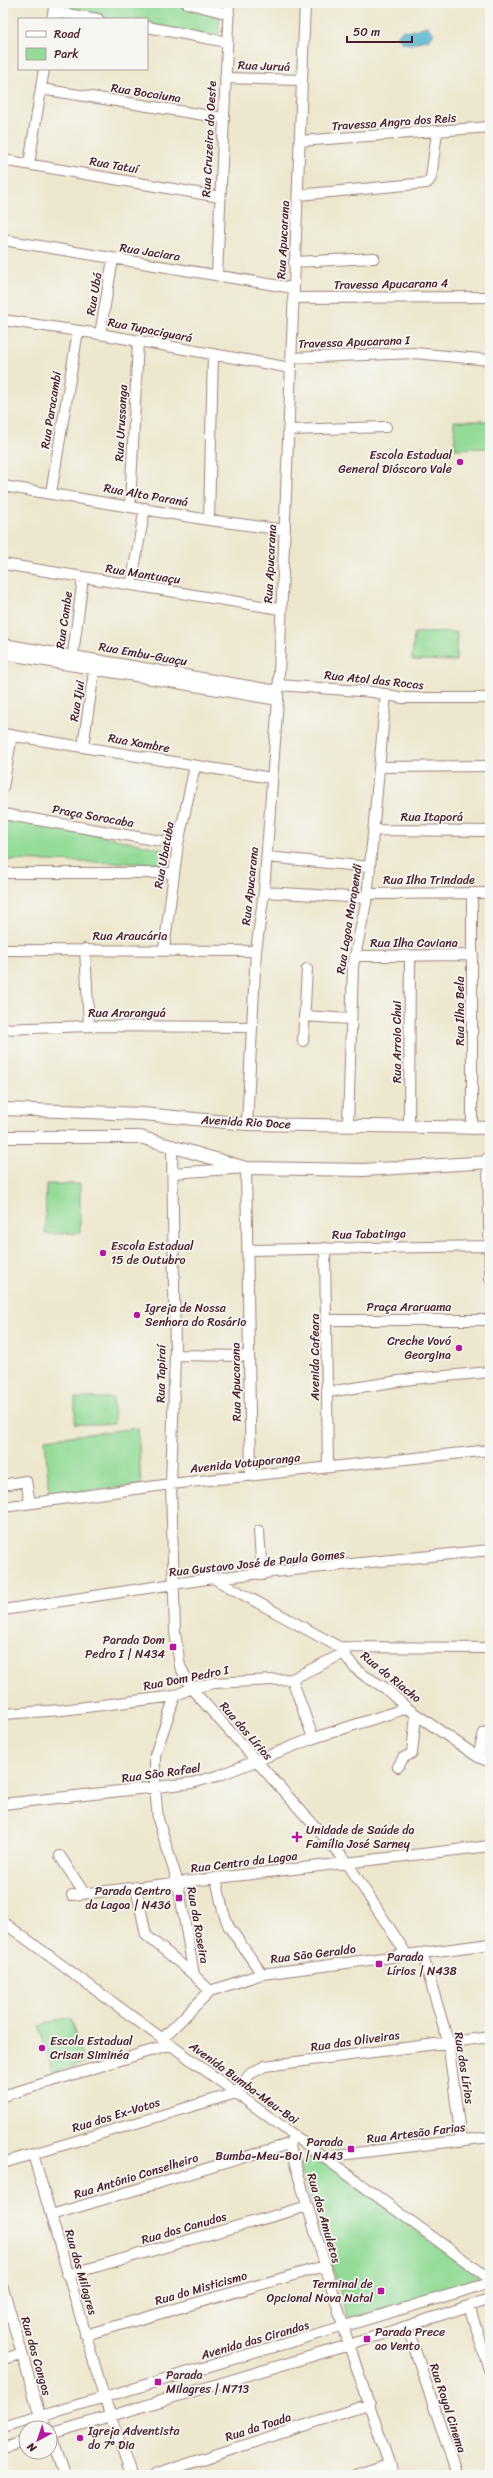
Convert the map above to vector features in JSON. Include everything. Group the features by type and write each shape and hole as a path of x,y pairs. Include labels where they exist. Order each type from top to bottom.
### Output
{"main road":[{"name":"Avenida Rio Doce","path":"3,1109 143,1114 247,1124 348,1125 472,1129 490,1128"},
{"path":"3,1137 140,1137 172,1145 246,1168 363,1170 461,1164 489,1159"}],"street":[{"path":"187,3 229,14"},
{"name":"Rua Cruzeiro do Oeste","path":"217,275 229,3"},
{"name":"Rua Apucarana","path":"247,1124 256,951 267,857 271,778 278,692 280,609 305,3"},
{"path":"54,11 92,18"},
{"path":"148,27 227,42"},
{"path":"29,164 44,70"},
{"name":"Rua Juruá","path":"225,78 302,80"},
{"name":"Rua Bocaiuna","path":"41,89 223,118"},
{"name":"Travessa Angra dos Reis","path":"300,141 490,127"},
{"path":"298,196 425,184 431,178 437,132"},
{"name":"Rua Tatuí","path":"3,160 220,197"},
{"name":"Rua Jaciara","path":"3,240 217,275 293,293"},
{"path":"294,262 374,258"},
{"name":"Rua Ubá","path":"100,334 113,259"},
{"name":"Travessa Apucarana 4","path":"293,293 490,297"},
{"name":"Rua Tupaciguará","path":"3,320 100,334 213,355 291,363"},
{"name":"Rua Paracambi","path":"51,493 78,331"},
{"name":"Rua Urussanga","path":"130,505 138,342"},
{"name":"Travessa Apucarana I","path":"291,363 407,353 490,360"},
{"path":"209,520 213,355"},
{"path":"288,430 386,427"},
{"name":"Rua Alto Paraná","path":"3,486 130,505 209,520 284,530"},
{"path":"131,585 145,508"},
{"name":"Rua Mantuaçu","path":"3,564 280,609"},
{"name":"Rua Combe","path":"72,661 83,578"},
{"name":"Rua Embu-Guaçu","path":"3,644 72,661 278,692"},
{"name":"Rua Embu-Guaçu","path":"3,654 72,661"},
{"name":"Rua Ijui","path":"83,746 95,665"},
{"name":"Rua Atol das Rocas","path":"278,692 386,694 403,698 490,698"},
{"name":"Rua Lagoa Marapendi","path":"348,1125 350,1020 353,966 367,896 381,767 386,694"},
{"path":"3,787 8,735"},
{"name":"Rua Xombre","path":"8,735 83,746 271,778"},
{"name":"Rua Ubatuba","path":"164,949 173,873 195,766"},
{"path":"381,767 490,766"},
{"name":"Praça Sorocaba","path":"3,814 178,844"},
{"name":"Rua Itaporá","path":"374,830 490,830"},
{"path":"267,857 370,867"},
{"path":"3,873 173,873"},
{"name":"Rua Ilha Trindade","path":"264,892 367,896 490,893"},
{"name":"Rua Ilha Bela","path":"472,894 472,1129"},
{"path":"85,949 89,1026"},
{"name":"Rua Araucária","path":"3,950 164,949 256,951"},
{"name":"Rua Ilha Caviana","path":"356,956 410,957 473,955"},
{"name":"Rua Arroio Chui","path":"409,1127 410,957"},
{"path":"303,1041 307,969"},
{"path":"304,1016 350,1020"},
{"name":"Rua Araranguá","path":"3,1029 89,1026 252,1028"},
{"name":"Rua Tapiraí","path":"171,1484 175,1355 172,1145"},
{"path":"489,1159 490,1278"},
{"path":"172,1173 246,1168"},
{"name":"Rua Apucarana","path":"246,1168 249,1250 248,1356 251,1476"},
{"name":"Rua Tabatinga","path":"249,1250 489,1246"},
{"name":"Avenida Cafeara","path":"326,1248 328,1320 328,1467"},
{"name":"Praça Araruama","path":"328,1320 490,1320"},
{"path":"175,1355 248,1356"},
{"path":"328,1392 412,1379 490,1372"},
{"name":"Avenida Votuporanga","path":"3,1507 171,1484 490,1450"},
{"path":"3,1485 26,1481 30,1503"},
{"name":"Rua dos Lírios","path":"171,1484 174,1632 180,1666 191,1688 346,1861 407,1955"},
{"path":"259,1531 262,1575"},
{"name":"Rua Gustavo José de Paula Gomes","path":"3,1610 213,1578 262,1575 490,1550"},
{"name":"Rua do Riacho","path":"213,1578 341,1650 354,1667 385,1688 416,1715 478,1757 490,1762"},
{"name":"Rua Dom Pedro I","path":"3,1714 62,1710 175,1696 191,1688 214,1682 292,1679 341,1650 490,1648"},
{"path":"292,1679 313,1738"},
{"name":"Rua da Roseira","path":"175,1696 155,1755 155,1788 158,1819 178,1883 194,1975 210,1991"},
{"name":"Rua São Rafael","path":"3,1804 155,1788 207,1780 313,1738 407,1708"},
{"path":"398,1768 402,1758 412,1753 416,1715"},
{"path":"478,1757 484,1733 490,1731"},
{"name":"Rua Centro da Lagoa","path":"72,1895 346,1861 490,1846"},
{"path":"60,1856 84,1893"},
{"path":"216,1878 223,1911 230,1927 262,1974"},
{"path":"136,1887 146,1935 194,1975"},
{"name":"Avenida Bumba-Meu-Boi","path":"3,1922 236,2093 291,2140 322,2157 490,2279"},
{"name":"Rua São Geraldo","path":"165,2042 210,1991 262,1974 490,1944"},
{"name":"Rua dos Lírios","path":"422,1953 448,2041 461,2141"},
{"name":"Rua das Oliveiras","path":"236,2093 250,2074 265,2066 448,2041 490,2037"},
{"path":"3,2096 165,2042"},
{"name":"Rua dos Ex-Votos","path":"3,2163 236,2093"},
{"name":"Rua Artesão Farias","path":"322,2157 490,2137"},
{"name":"Rua dos Amuletos","path":"291,2140 325,2266 349,2345 370,2404 392,2475"},
{"name":"Rua Antônio Conselheiro","path":"51,2215 291,2140"},
{"name":"Rua dos Milagres","path":"33,2154 104,2398 131,2475"},
{"name":"Rua dos Canudos","path":"67,2275 308,2206"},
{"name":"Rua do Misticismo","path":"85,2335 325,2266"},
{"name":"Avenida das Cirandas","path":"3,2427 490,2283"},
{"name":"Rua dos Congos","path":"4,2292 21,2354 42,2420"},
{"path":"58,2430 349,2345 490,2299"},
{"path":"469,2306 490,2372"},
{"name":"Rua Royal Cinema","path":"407,2326 457,2475"},
{"path":"3,2359 21,2354"},
{"name":"Rua da Toada","path":"154,2475 370,2404"},
{"path":"3,2448 18,2443"},
{"name":"Rua dos Congos","path":"58,2455 65,2475"},
{"path":"355,2475 389,2464"}],"green space":[{"path":"62,3 177,3 220,12 219,37 148,26 148,18 99,18 61,12"},
{"path":"454,421 490,421 490,448 455,449"},
{"path":"457,632 456,661 412,660 414,633"},
{"path":"5,815 167,850 165,864 3,860"},
{"path":"46,1184 80,1184 80,1233 45,1234"},
{"path":"75,1398 113,1398 114,1424 75,1424"},
{"path":"138,1428 141,1485 49,1495 45,1439"},
{"path":"70,2017 84,2063 53,2072 39,2026"},
{"path":"315,2155 481,2279 349,2319 299,2164"}],"water":[{"path":"427,26 434,34 428,41 424,40 411,44 402,43 398,35 402,30 411,31"}],"place":[{"name":"Escola Estadual General Dióscoro Vale","path":"460,462"},
{"name":"Escola Estadual 15 de Outubro","path":"103,1253"},
{"name":"Igreja de Nossa Senhora do Rosário","path":"137,1315"},
{"name":"Creche Vovó Georgina","path":"459,1348"},
{"name":"Parada Dom Pedro I | N434","path":"173,1647"},
{"name":"Unidade de Saúde da Família José Sarney","path":"297,1837"},
{"name":"Parada Centro da Lagoa | N436","path":"179,1898"},
{"name":"Parada Lírios | N438","path":"379,1964"},
{"name":"Escola Estadual Crisan Siminéa","path":"42,2048"},
{"name":"Parada Bumba-Meu-Boi | N443","path":"351,2149"},
{"name":"Terminal de Opcional Nova Natal","path":"381,2291"},
{"name":"Parada Prece ao Vento","path":"367,2339"},
{"name":"Parada Milagres | N713","path":"158,2382"},
{"name":"Igreja Adventista do 7º Dia","path":"80,2438"}]}
